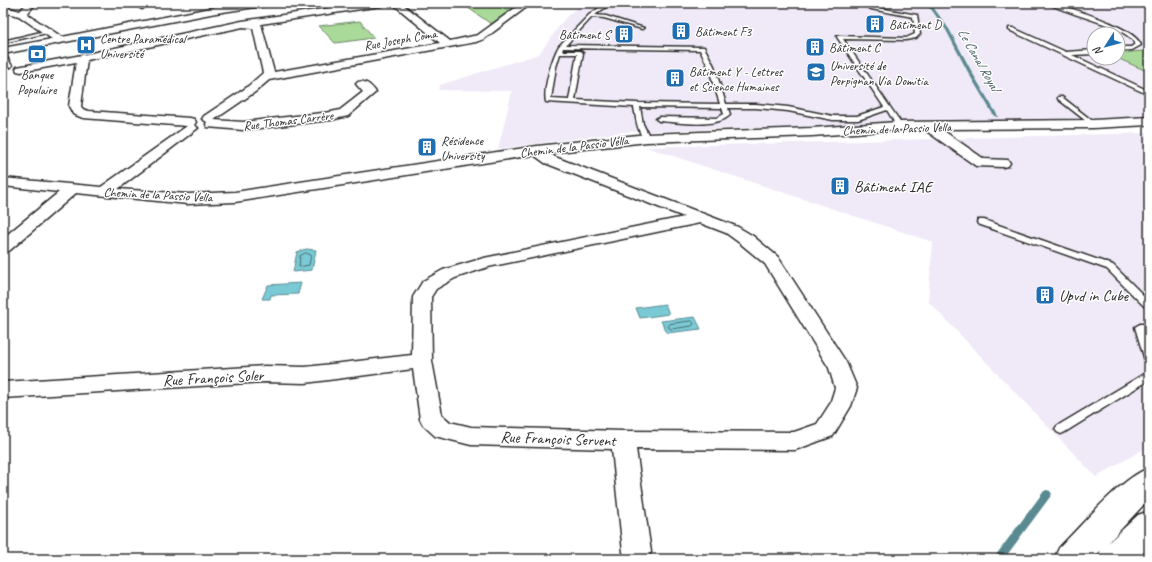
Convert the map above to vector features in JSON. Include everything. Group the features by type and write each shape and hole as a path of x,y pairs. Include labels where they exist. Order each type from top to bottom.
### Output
{"main road":[{"path":"1071,559 1131,496 1149,481"},
{"path":"1117,558 1149,525"}],"street":[{"path":"22,14 32,3"},
{"path":"104,192 191,125 200,119 210,121 266,77 269,72 257,25 232,23 216,10 198,3"},
{"path":"3,52 216,10 263,3"},
{"path":"21,68 82,58 243,24 381,3"},
{"path":"396,3 448,44"},
{"name":"Rue Joseph Coma","path":"266,77 481,37 528,3"},
{"path":"3,9 22,14 45,32 60,40"},
{"path":"82,58 75,106 77,111 87,115 191,125"},
{"name":"Rue Thomas Carrère","path":"210,121 243,126 331,116 344,113 370,92 362,84"},
{"name":"Chemin de la Passio Vella","path":"3,182 188,199 234,197 537,150 647,138 812,132 897,126 1093,124 1149,120"},
{"path":"928,126 981,163 1003,162"},
{"name":"Rue François Servent","path":"537,150 550,160 732,230 747,240 772,261 839,367 846,388 840,406 825,430 796,440 623,440 471,436 443,430 431,419 422,361 422,297 429,285 449,274 484,263 700,218"},
{"path":"3,247 61,197 74,188"},
{"name":"Rue François Soler","path":"3,390 266,374 305,375 422,361"},
{"path":"623,440 637,552"}],"lane":[{"path":"609,3 592,16 562,46 558,52 548,101 638,105 756,106 833,118 858,118 888,108"},
{"path":"860,3 873,8 915,16 918,34 914,37 906,39 839,36 896,120 897,126"},
{"path":"1050,3 1110,26"},
{"path":"592,16 604,17 642,28"},
{"path":"1011,29 1149,94"},
{"path":"3,42 45,32"},
{"path":"1126,33 1136,40 1138,45 1132,48 1126,48"},
{"path":"562,46 702,48 708,58 727,115 718,120 659,119"},
{"path":"558,52 580,53 572,102"},
{"path":"1065,55 1086,53"},
{"path":"3,55 9,66 3,67"},
{"path":"1060,98 1093,124"},
{"path":"638,105 640,124 647,138"},
{"path":"981,222 1110,267 1149,306"},
{"path":"1149,327 1140,327 1149,357"},
{"path":"1061,429 1149,376"}],"shaded area":[{"name":"Université de Perpignan Via Domitia","path":"583,3 1149,3 1149,116 623,132 498,149 512,91 438,90 440,85 539,54 566,17"},
{"path":"1149,133 1149,446 1096,477 928,301 933,242 646,147"}],"green space":[{"path":"475,3 520,3 491,24 464,5"},
{"path":"360,21 374,38 335,43 319,26"},
{"path":"1149,46 1149,72 1126,62 1126,52 1144,51"}],"water":[{"path":"306,249 316,250 312,270 293,272 297,252"},
{"path":"301,283 298,294 271,295 270,299 262,299 268,285"},
{"path":"665,304 669,314 640,318 636,308"},
{"path":"695,317 701,329 667,333 661,321"}],"waterway":[{"name":"Le Canal Royal","path":"920,3 932,8 948,30 971,74 996,116"},
{"path":"998,559 1047,494"}],"place":[{"name":"Bâtiment D","path":"875,24"},
{"name":"Bâtiment F3","path":"681,31"},
{"name":"Bâtiment S","path":"624,34"},
{"name":"Centre Paramédical Université","path":"86,45"},
{"name":"Bâtiment C","path":"815,47"},
{"name":"Banque Populaire","path":"37,54"},
{"name":"Université de Perpignan Via Domitia","path":"816,72"},
{"name":"Bâtiment Y - Lettres et Science Humaines","path":"675,78"},
{"name":"Résidence University","path":"427,147"},
{"name":"Bâtiment IAE","path":"840,186"},
{"name":"Upvd in Cube","path":"1045,295"}]}
